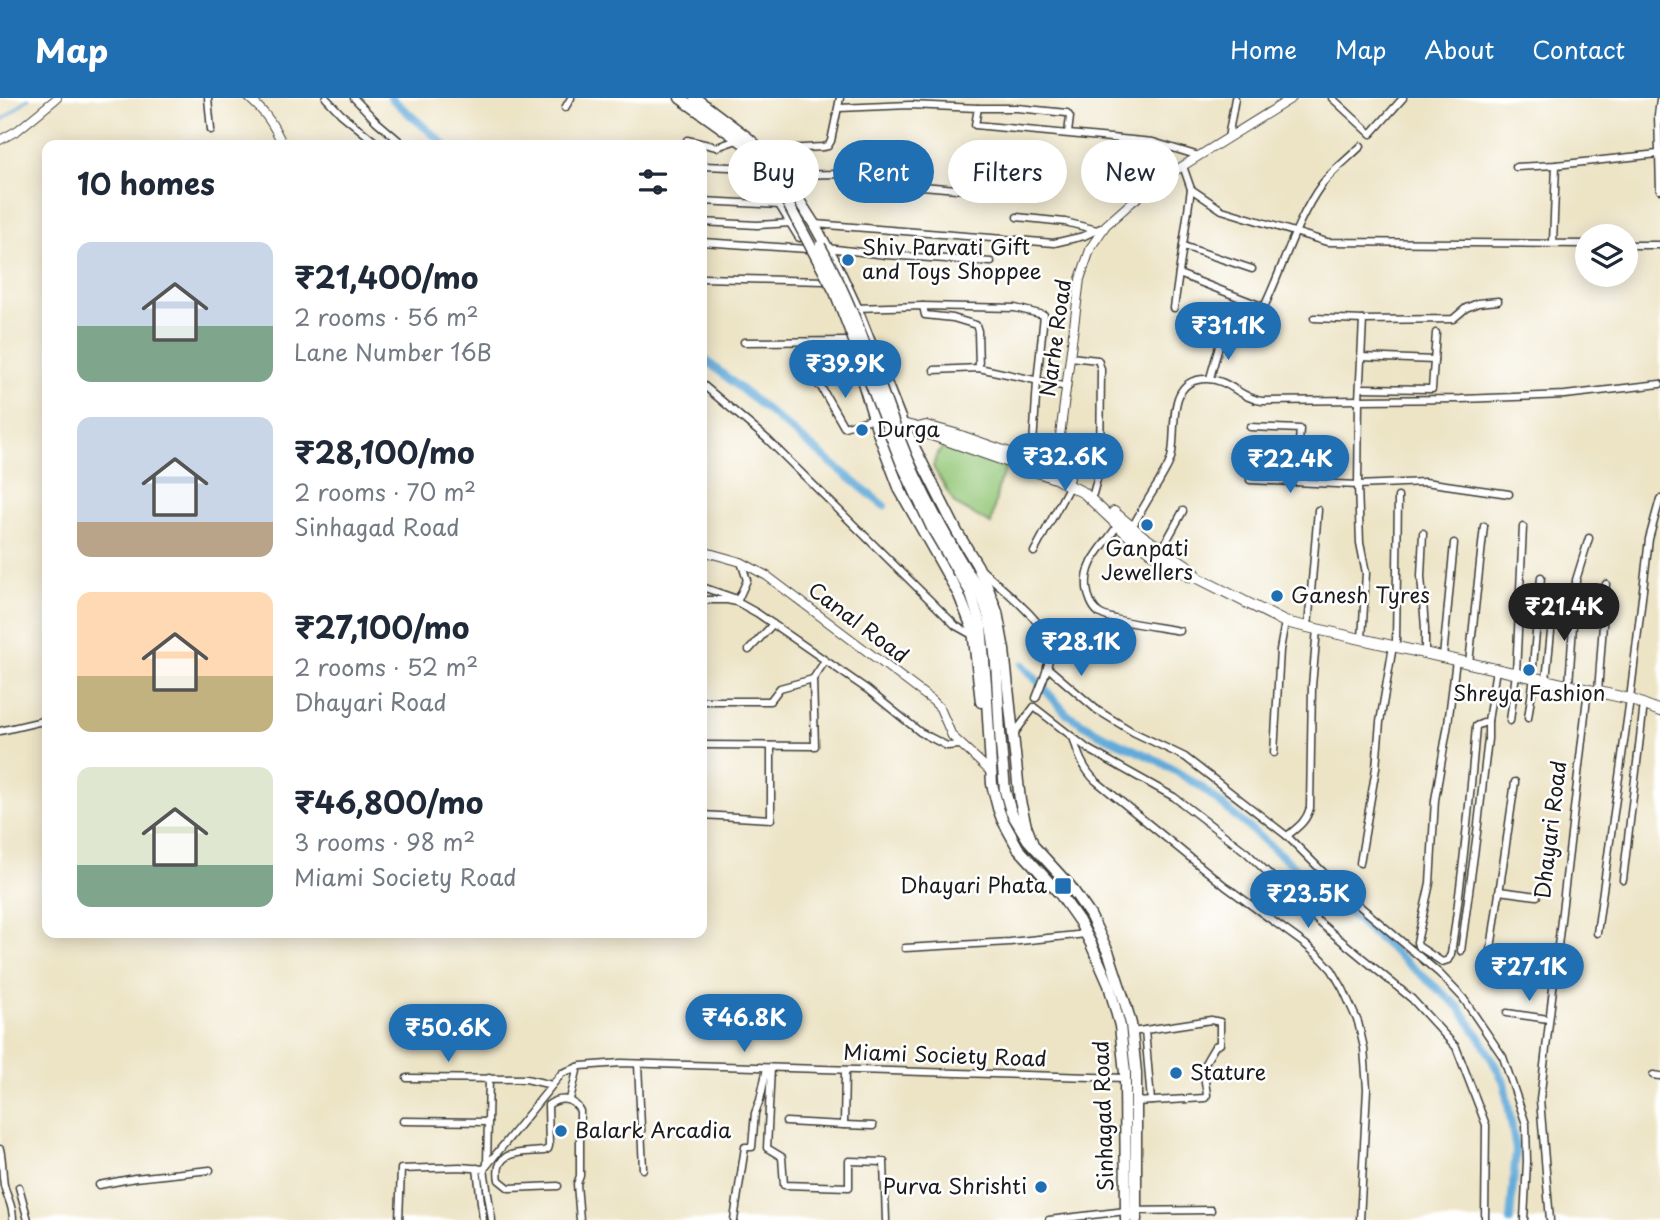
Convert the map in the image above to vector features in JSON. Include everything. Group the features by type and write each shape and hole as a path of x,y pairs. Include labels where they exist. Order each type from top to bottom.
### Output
{"main road":[{"path":"680,98 737,140"},
{"path":"695,98 747,140"},
{"path":"791,203 835,292 901,462 932,528 997,612 1004,650 1020,801 1034,846"},
{"path":"801,203 827,248 856,307 902,423 957,532 970,592 981,626 991,754"},
{"path":"781,205 825,281 840,313 900,490 959,595 974,635 983,737 991,754"},
{"path":"876,421 902,423 1082,485 1154,554 1189,576 1285,622 1630,699 1660,711"},
{"path":"918,428 926,426 955,434 1032,461 1084,493 1118,525 1192,569 1198,578"},
{"path":"967,570 985,608 993,642 1005,791 1012,812 1034,846"},
{"name":"Sinhagad Road","path":"991,754 995,797 1002,820 1018,848 1072,910 1109,985 1124,1049 1131,1216"},
{"name":"Sinhagad Road","path":"1034,846 1070,886 1090,915 1119,982 1132,1032 1136,1073 1131,1216"}],"street":[{"path":"0,140 18,130 57,98"},
{"path":"208,98 211,130"},
{"path":"249,98 264,110 281,140"},
{"path":"326,98 373,140"},
{"path":"354,98 398,140"},
{"path":"565,108 571,98"},
{"path":"819,147 828,146 831,141 840,98"},
{"path":"1017,98 1017,108"},
{"path":"1228,138 1236,98"},
{"name":"Narhe Road","path":"1179,169 1292,98"},
{"path":"1332,98 1371,134 1403,98"},
{"path":"1660,100 1660,190"},
{"path":"839,108 910,105 1017,108 1067,113 1070,117 1068,134"},
{"path":"978,108 975,125 1153,142 1199,156"},
{"path":"707,144 718,146 728,143"},
{"path":"1179,274 1264,307 1294,233 1323,183 1361,146"},
{"path":"1516,167 1658,154"},
{"path":"1553,243 1556,165"},
{"path":"707,166 728,167"},
{"path":"1174,308 1191,189 1183,166"},
{"path":"819,174 840,174 948,188"},
{"path":"1191,189 1222,210 1327,242 1575,244"},
{"path":"707,201 781,205"},
{"name":"Narhe Road","path":"1055,474 1080,279 1091,247 1106,225 1132,203"},
{"path":"1017,217 1065,222 1097,230"},
{"path":"707,222 757,225 792,223"},
{"path":"814,224 1054,243 1084,236 1106,225"},
{"path":"707,242 808,250"},
{"path":"1638,245 1660,245"},
{"path":"1183,246 1252,269"},
{"path":"827,248 991,262"},
{"path":"707,278 825,281"},
{"path":"1314,318 1453,319 1466,308 1478,303 1499,301"},
{"path":"923,306 925,315 953,318 976,326 979,368"},
{"path":"840,313 856,307 923,306 1015,308 1044,315 1032,461"},
{"path":"1362,639 1366,573 1360,543 1359,485 1363,320"},
{"path":"1360,388 1432,389 1436,333"},
{"path":"1210,378 1221,339"},
{"path":"744,342 850,341"},
{"path":"1070,357 1098,360 1101,369 1100,468 1093,494"},
{"path":"1361,357 1434,360"},
{"path":"934,370 979,368 1067,387"},
{"path":"1129,531 1171,458 1177,401 1184,388 1192,382 1210,378 1223,382 1255,400 1461,399 1565,395 1660,384"},
{"path":"817,384 844,427 876,421"},
{"path":"707,388 767,439 956,626 974,635"},
{"path":"1250,427 1300,429 1296,482"},
{"path":"1250,480 1359,485 1425,482 1509,494"},
{"path":"1034,552 1070,485"},
{"path":"1360,863 1374,780 1380,722 1393,646 1396,643 1398,497"},
{"path":"1598,933 1649,539 1660,499"},
{"path":"1287,836 1303,824 1310,808 1318,510"},
{"path":"1162,550 1183,511"},
{"path":"1118,525 1092,562 1087,574 1086,585 1095,610 1101,615 1116,619 1180,631"},
{"path":"1469,663 1484,526"},
{"path":"1510,721 1516,673 1523,527"},
{"path":"1423,533 1421,576 1424,653"},
{"path":"1569,685 1576,580 1589,538"},
{"path":"1443,657 1454,543"},
{"name":"Canal Road","path":"707,552 741,562 767,576 933,701 940,708 952,736 991,772"},
{"path":"737,602 747,580 741,562"},
{"path":"967,570 1038,622 1046,635 1049,645 1047,667 1036,698"},
{"path":"1528,718 1541,577"},
{"name":"Dhayari Road","path":"1550,1220 1540,1100 1555,962 1606,584"},
{"path":"707,589 734,598 737,602"},
{"path":"707,600 737,602 757,613 868,690 920,732 947,746 960,745"},
{"path":"1546,680 1554,603"},
{"path":"1274,753 1280,650 1285,622"},
{"path":"749,650 773,624"},
{"path":"1456,660 1435,800 1430,883 1418,942 1418,946 1442,962 1448,960 1451,954 1457,914 1476,726 1488,721"},
{"path":"707,745 815,746 813,679 825,661"},
{"path":"1047,667 1097,710 1133,732 1185,757 1287,836 1343,892 1439,973 1463,998 1503,1058 1526,1124 1524,1220"},
{"path":"1461,951 1496,669"},
{"path":"707,701 770,701 780,688 813,679"},
{"path":"1623,880 1644,704"},
{"path":"1013,736 1034,707 1088,749 1174,797 1246,852 1320,923 1412,999 1456,1046 1486,1125 1485,1220"},
{"path":"0,731 42,721"},
{"path":"1072,737 1088,774 1225,886 1306,945 1332,970 1358,1022 1364,1048 1367,1089 1360,1220"},
{"path":"707,815 771,819 771,746"},
{"path":"1516,782 1490,945 1492,951 1499,954 1555,962"},
{"path":"1499,891 1537,896"},
{"path":"905,948 1086,934"},
{"path":"1507,1013 1548,1019"},
{"path":"1132,1032 1212,1020 1220,1022 1220,1044 1215,1046 1204,1064 1205,1098 1136,1102"},
{"path":"1145,1030 1151,1101"},
{"name":"Miami Society Road","path":"483,1167 562,1073 578,1067 621,1063 1125,1078"},
{"path":"638,1064 643,1169"},
{"path":"570,1099 578,1067"},
{"path":"769,1068 767,1148 782,1157 783,1185 849,1187 849,1161 884,1162 886,1220"},
{"path":"734,1220 745,1147 752,1147 755,1111 769,1068"},
{"path":"844,1125 845,1070"},
{"path":"407,1078 526,1079 552,1085"},
{"path":"483,1167 491,1216 482,1217 483,1167 489,1078"},
{"path":"558,1186 509,1188 499,1180 498,1166 509,1154 544,1152 548,1149 548,1105 551,1102 570,1099 577,1104 580,1111 580,1177 577,1184 580,1220"},
{"path":"755,1111 769,1111"},
{"path":"403,1121 488,1122"},
{"path":"786,1122 873,1126"},
{"path":"0,1149 4,1188 12,1203 13,1220"},
{"path":"399,1220 401,1169 483,1167"},
{"path":"99,1185 135,1178 210,1170"},
{"path":"19,1187 28,1220"},
{"path":"1049,1220 1211,1210"}],"green space":[{"path":"944,446 1007,467 999,483 991,524 955,504 933,467 936,456"}],"waterway":[{"path":"0,122 29,98"},
{"path":"391,98 439,140"},
{"path":"707,361 884,506"},
{"path":"1023,665 1067,714 1100,734 1159,761 1200,786 1459,1007 1481,1039 1504,1082 1516,1150 1510,1220"}],"place":[{"name":"Shiv Parvati Gift and Toys Shoppee","path":"848,260"},
{"name":"Durga","path":"862,430"},
{"name":"Ganpati Jewellers","path":"1147,525"},
{"name":"Ganesh Tyres","path":"1277,596"},
{"name":"Shreya Fashion","path":"1529,670"},
{"name":"Dhayari Phata","path":"1063,886"},
{"name":"Stature","path":"1176,1073"},
{"name":"Balark Arcadia","path":"561,1131"},
{"name":"Purva Shrishti","path":"1041,1187"}]}
